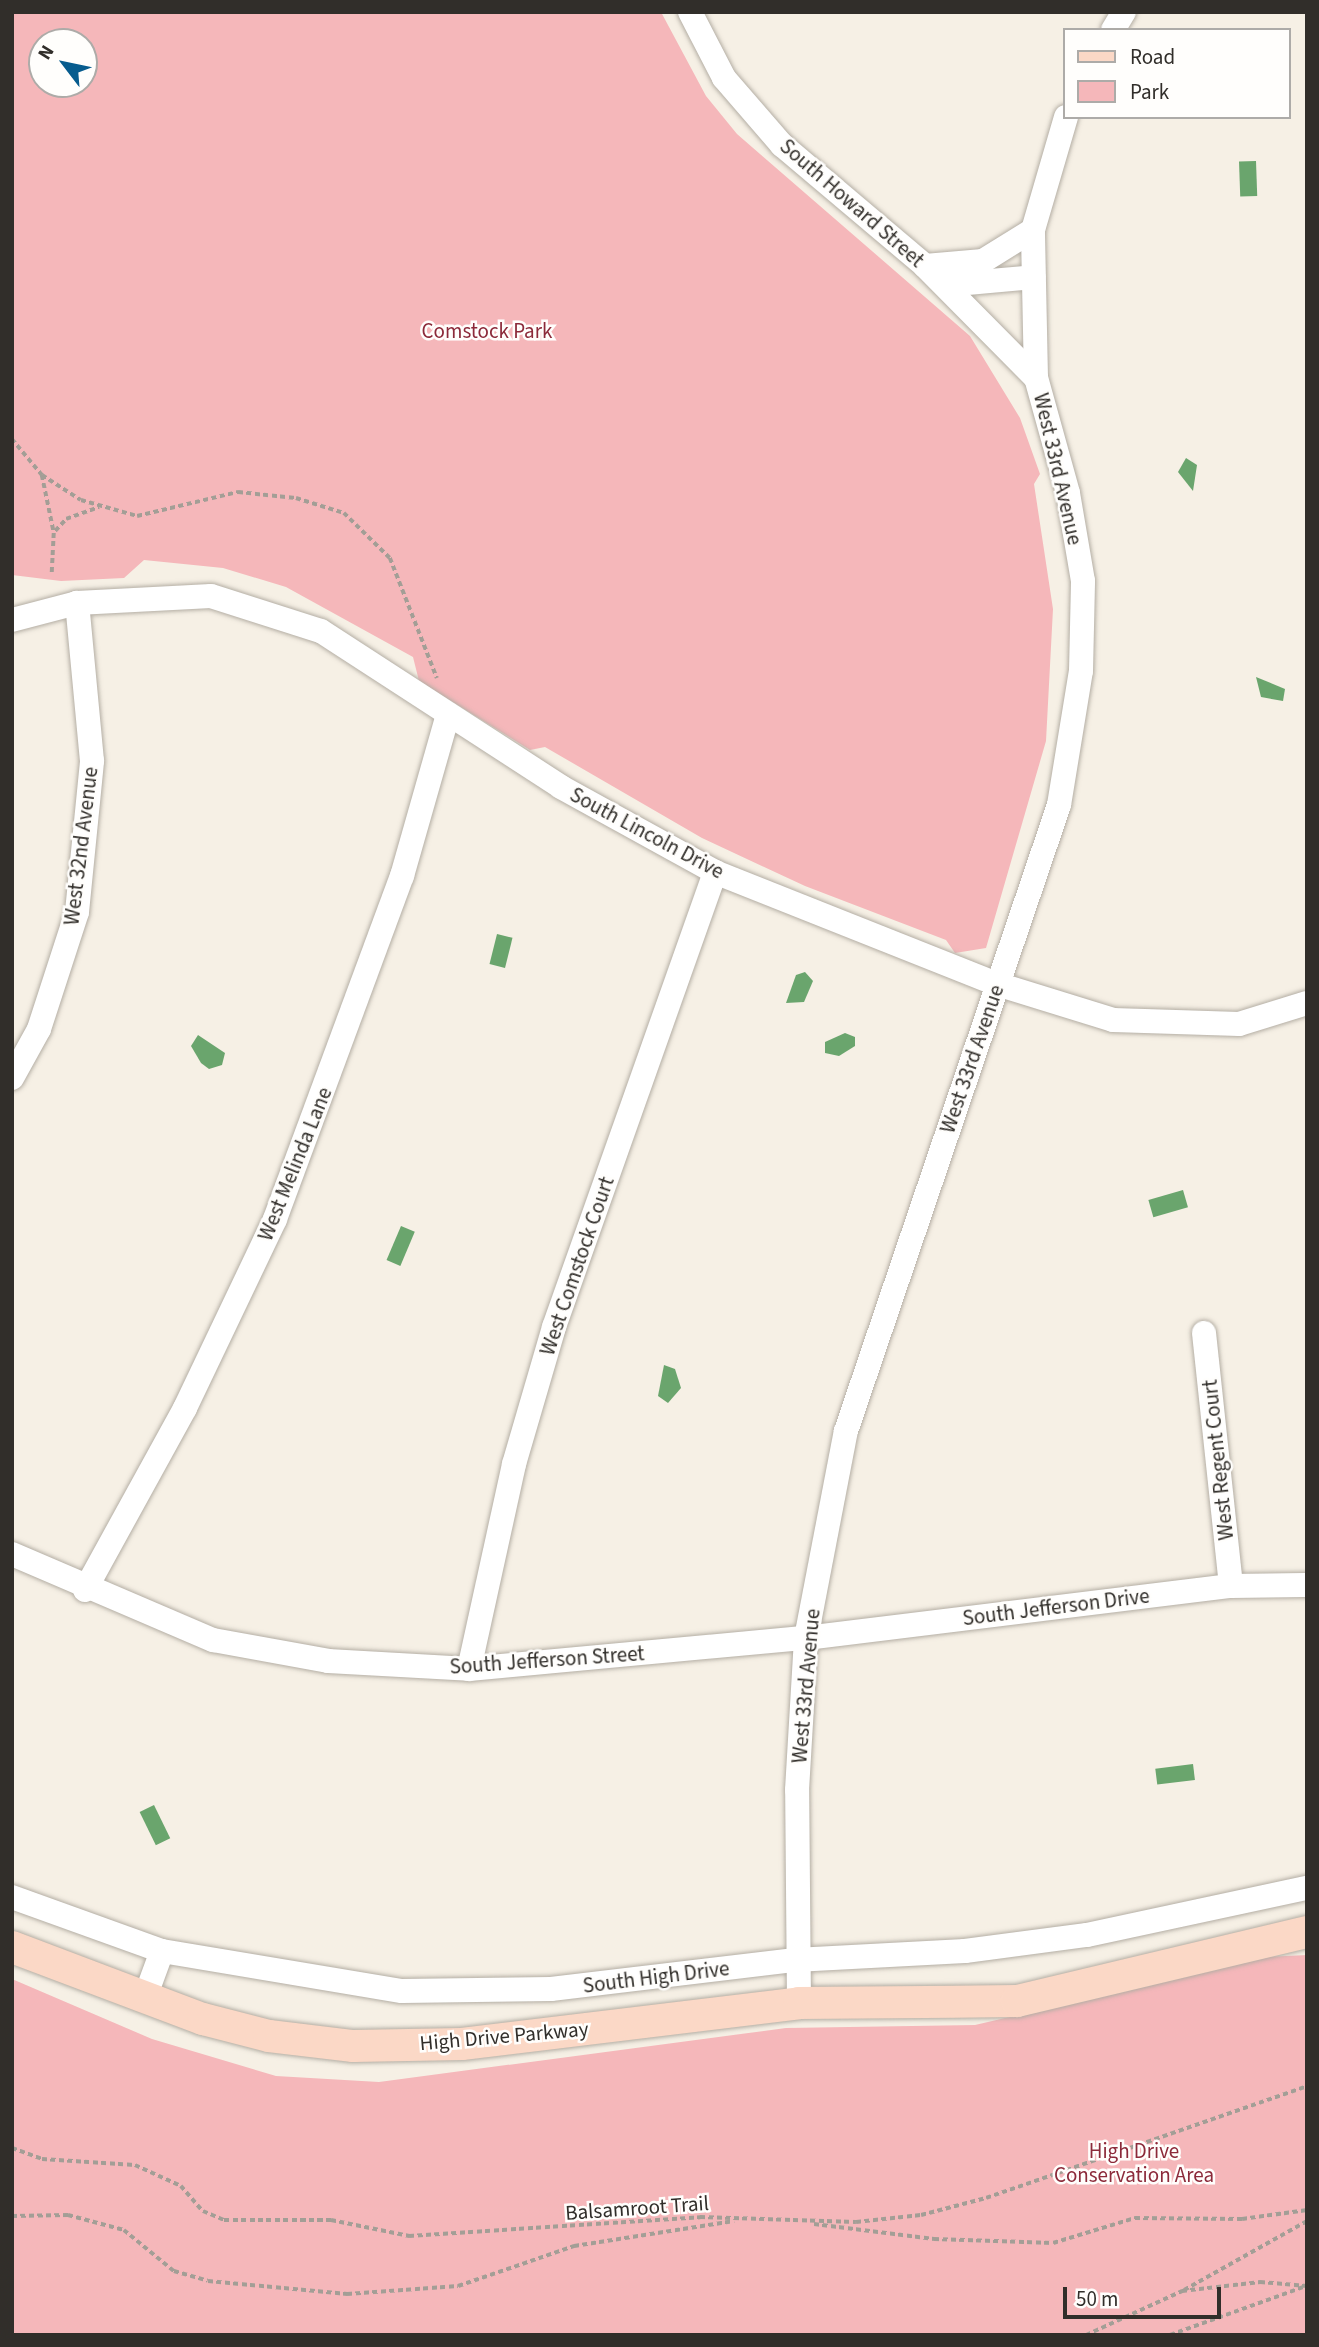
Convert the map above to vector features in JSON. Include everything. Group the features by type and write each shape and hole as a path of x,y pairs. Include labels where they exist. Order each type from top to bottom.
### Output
{"main road":[{"path":"799,2003 1017,2001 1307,1932"},
{"name":"High Drive Parkway","path":"12,1947 144,2000 269,2036 353,2046 462,2044 799,2003"}],"street":[{"name":"South Howard Street","path":"690,12 724,78 782,145 925,266 1036,378"},
{"name":"West 33rd Avenue","path":"799,2003 795,1960 806,1638 846,1431 1059,805 1081,671 1083,581 1068,494 1036,378 1033,230 1065,119"},
{"path":"925,266 983,261 1033,230"},
{"path":"945,285 1034,277"},
{"name":"South Lincoln Drive","path":"12,620 77,603 211,596 321,631 561,787 715,872 997,984 1113,1020 1239,1024 1307,1003"},
{"name":"West 32nd Avenue","path":"12,1078 39,1029 77,912 92,761 77,603"},
{"name":"West Melinda Lane","path":"85,1590 185,1408 275,1219 401,876 448,714"},
{"name":"West Comstock Court","path":"469,1669 514,1464 554,1327 715,872"},
{"name":"West Regent Court","path":"1204,1333 1231,1586"},
{"name":"South Jefferson Street","path":"12,1554 85,1590 213,1640 328,1661 469,1669 806,1638"},
{"name":"South Jefferson Drive","path":"806,1638 1231,1586 1307,1585"},
{"name":"South High Drive","path":"12,1897 162,1951 402,1992 551,1989 795,1960 965,1951 1087,1935 1307,1888"},
{"path":"144,2000 162,1951"}],"path":[{"path":"12,439 42,475 99,507 152,517 221,494 256,491 344,513 390,558 426,662 445,683"},
{"path":"42,475 54,533 51,573"},
{"path":"54,533 66,519 99,507"},
{"name":"Balsamroot Trail","path":"12,2148 42,2159 135,2165 181,2186 203,2211 224,2220 331,2220 409,2236 631,2227 700,2217 805,2222 921,2215 973,2202 1307,2086"},
{"path":"805,2222 910,2237 1053,2243 1135,2218 1242,2219 1307,2210"},
{"path":"12,2216 68,2216 124,2230 174,2271 208,2281 347,2294 458,2286 574,2246 746,2220"},
{"path":"1087,2335 1182,2291 1307,2221"},
{"path":"1182,2291 1260,2282 1307,2286"},
{"path":"1170,2335 1307,2286"}],"green space":[{"name":"Comstock Park","path":"12,12 661,12 706,96 737,134 970,336 1020,418 1040,474 1034,484 1053,609 1046,741 986,948 955,953 946,940 805,886 702,838 545,747 530,750 419,681 413,657 286,587 223,568 144,560 124,578 61,581 12,575"},
{"name":"High Drive Conservation Area","path":"1307,1955 1307,2335 12,2335 12,1979 152,2039 276,2076 379,2082 786,2028 975,2025 1264,1957"}],"shaded area":[{"path":"1256,161 1257,196 1240,197 1239,162"},
{"path":"1186,458 1197,465 1193,491 1178,472"},
{"path":"1256,677 1285,689 1283,701 1261,697"},
{"path":"497,934 513,938 505,968 490,964"},
{"path":"805,972 813,981 804,1002 786,1003 796,975"},
{"path":"845,1033 855,1037 855,1046 839,1056 825,1053 825,1042"},
{"path":"198,1035 225,1053 222,1065 209,1069 201,1063 191,1046"},
{"path":"1183,1190 1188,1207 1153,1217 1148,1200"},
{"path":"401,1226 415,1232 400,1266 387,1260"},
{"path":"664,1365 675,1369 681,1388 668,1403 658,1396"},
{"path":"1193,1764 1195,1780 1157,1785 1155,1769"},
{"path":"154,1805 170,1838 156,1845 140,1812"}]}
